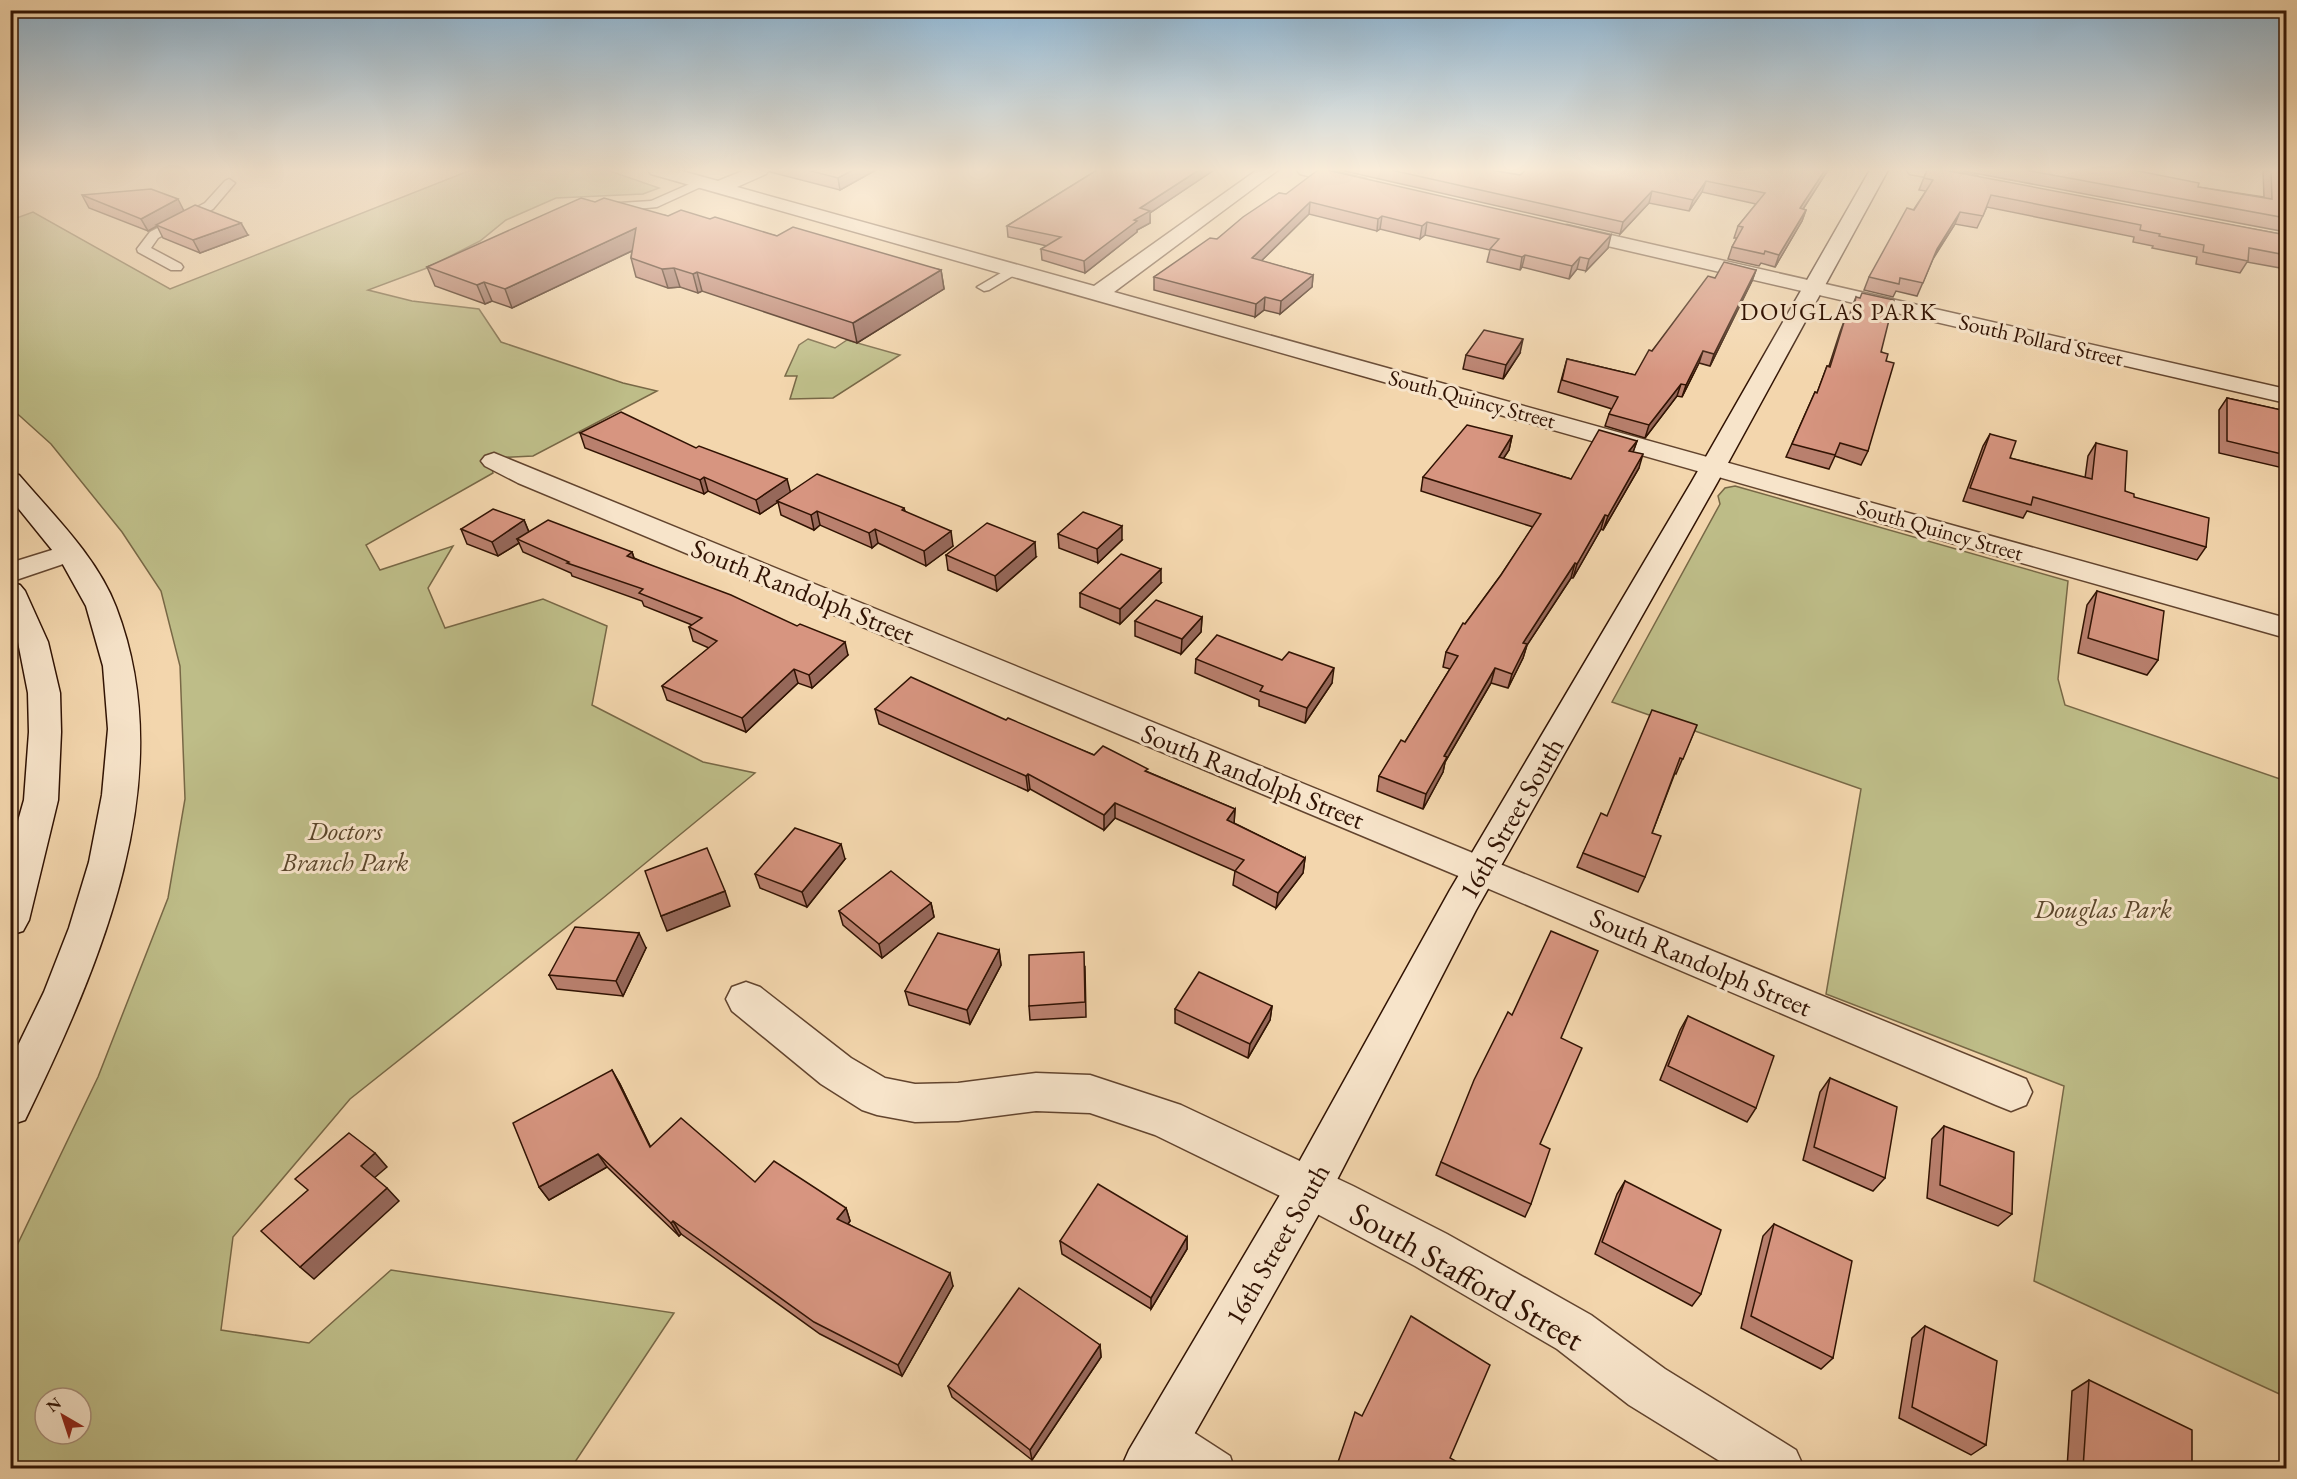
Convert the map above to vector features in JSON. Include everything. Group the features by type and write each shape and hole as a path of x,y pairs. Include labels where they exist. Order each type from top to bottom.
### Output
{"street":[{"name":"South Quincy Street","path":"899,239 1713,465 2286,628"},
{"path":"1095,295 1173,239"},
{"name":"South Pollard Street","path":"1601,239 2286,396"},
{"name":"16th Street South","path":"1147,1468 1309,1188 1481,870 1840,239"},
{"name":"South Randolph Street","path":"494,461 527,477 1481,870 2011,1092"},
{"path":"10,481 82,571 100,604 114,643 122,691 123,747 117,812 102,887 70,979 10,1106"},
{"path":"10,573 68,553"},
{"path":"10,591 33,642 44,693 45,732 41,800 10,920"},
{"name":"South Stafford Street","path":"746,999 836,1071 877,1096 915,1103 958,1102 1036,1092 1090,1094 1166,1119 1431,1250 1574,1332 1647,1387 1778,1468"}],"lane":[{"path":"151,239 143,249 176,267"},
{"path":"984,287 1011,271"},
{"path":"1167,1435 1218,1468"}],"green space":[{"name":"Doctors Branch Park","path":"11,239 81,239 170,289 296,239 482,239 427,268 368,290 412,301 479,309 501,342 623,383 657,391 533,456 490,458 493,473 366,545 380,570 453,546 428,588 445,628 543,599 607,626 592,705 703,762 755,773 603,898 350,1099 233,1237 221,1330 309,1343 391,1270 674,1313 571,1468 11,1468 10,1260 98,1077 168,898 185,799 180,666 161,591 122,532 51,444 11,408"},
{"path":"808,339 835,348 847,340 900,355 833,398 790,399 797,376 785,376 799,345"},
{"name":"Douglas Park","path":"1735,486 2068,581 2058,679 2065,705 2286,781 2286,1397 2034,1281 2064,1086 1826,994 1861,789 1612,702 1720,504 1718,496 1725,488"}],"building":[{"path":"489,239 612,239 505,289 484,282 477,285 427,267"},
{"path":"634,239 834,239 941,270 853,323 697,272 693,274 674,268 662,269 631,258"},
{"path":"1058,239 1113,239 1084,261 1041,249"},
{"path":"1209,239 1272,239 1252,258 1313,275 1281,301 1265,297 1256,304 1154,277"},
{"path":"1499,239 1607,239 1589,259 1580,257 1572,266 1490,249"},
{"path":"1736,239 1789,239 1779,255 1732,247"},
{"path":"1890,239 1943,239 1923,283 1900,278 1899,284 1869,277"},
{"path":"2174,239 2286,239 2286,255 2249,248 2248,261 2203,252 2204,245"},
{"path":"1724,262 1756,270 1714,354 1703,351 1686,385 1681,384 1649,425 1609,414 1618,397 1562,380 1567,359 1635,375 1649,350 1652,351 1708,276 1715,278"},
{"path":"1862,293 1894,300 1881,352 1888,354 1886,361 1894,363 1868,451 1840,443 1835,455 1792,444 1815,392 1817,393 1827,366 1830,367 1845,319 1851,320 1856,297 1860,298"},
{"path":"1484,330 1523,339 1506,365 1466,355"},
{"path":"2227,398 2286,411 2286,455 2227,441"},
{"path":"621,412 696,448 699,446 787,479 756,500 704,477 700,480 580,433"},
{"path":"1467,425 1512,436 1499,457 1571,479 1599,430 1637,441 1629,451 1643,454 1608,516 1605,515 1577,564 1575,563 1523,643 1527,644 1512,674 1495,668 1444,756 1447,757 1426,794 1379,776 1401,740 1405,742 1458,656 1446,652 1463,623 1465,624 1501,575 1541,514 1423,477"},
{"path":"1990,434 2016,441 2010,458 2092,479 2096,443 2127,451 2125,491 2134,494 2134,497 2209,518 2206,547 2033,497 2031,505 1970,488"},
{"path":"817,474 904,508 902,510 951,531 924,551 875,529 869,533 817,511 811,515 777,501"},
{"path":"493,509 524,520 492,542 461,529"},
{"path":"1083,512 1122,526 1097,549 1058,534"},
{"path":"548,520 632,552 627,556 731,595 797,626 800,624 845,642 809,675 794,669 742,718 662,686 717,641 689,627 702,618 639,593 643,589 567,563 569,562 517,539"},
{"path":"987,523 1035,542 995,576 946,555"},
{"path":"1121,554 1161,569 1120,609 1080,593"},
{"path":"2097,591 2164,611 2158,660 2088,638"},
{"path":"1156,600 1202,617 1182,639 1135,621"},
{"path":"1217,635 1282,660 1289,652 1334,668 1307,708 1260,691 1263,686 1196,659"},
{"path":"911,677 1006,720 1008,718 1094,755 1103,746 1148,769 1145,771 1235,809 1227,820 1305,858 1278,893 1235,871 1244,860 1115,803 1104,815 1028,774 1026,776 875,709"},
{"path":"1652,710 1697,725 1683,759 1680,758 1652,833 1661,836 1645,877 1583,853 1601,813 1607,816"},
{"path":"795,828 841,844 802,892 755,874"},
{"path":"707,848 725,891 661,916 645,871"},
{"path":"891,871 931,903 879,944 839,911"},
{"path":"575,927 639,933 616,981 549,975"},
{"path":"1551,931 1598,951 1561,1038 1582,1048 1540,1144 1550,1149 1531,1204 1441,1162 1474,1080 1508,1012 1512,1015"},
{"path":"938,933 999,950 967,1010 905,991"},
{"path":"1084,952 1085,1002 1029,1006 1029,955"},
{"path":"1199,972 1272,1006 1250,1044 1175,1009"},
{"path":"1688,1016 1774,1056 1756,1108 1668,1066"},
{"path":"612,1070 650,1147 681,1118 755,1182 774,1161 846,1208 837,1219 950,1273 898,1365 814,1322 673,1221 671,1223 598,1154 539,1187 513,1123"},
{"path":"1830,1078 1897,1107 1885,1178 1814,1147"},
{"path":"1944,1126 2014,1152 2012,1214 1940,1185"},
{"path":"349,1133 375,1153 361,1166 387,1188 300,1267 261,1231 308,1190 295,1179"},
{"path":"1625,1181 1721,1230 1701,1294 1602,1242"},
{"path":"1098,1184 1187,1237 1151,1298 1060,1241"},
{"path":"1774,1224 1852,1261 1833,1358 1751,1316"},
{"path":"1019,1288 1100,1345 1030,1450 948,1386"},
{"path":"1411,1316 1490,1365 1450,1458 1463,1465 1462,1468 1336,1468 1355,1412 1362,1416"},
{"path":"1925,1326 1997,1361 1986,1445 1912,1407"},
{"path":"2089,1380 2192,1430 2192,1468 2083,1468"}],"district":[{"name":"DOUGLAS PARK","path":"1839,311"}]}
